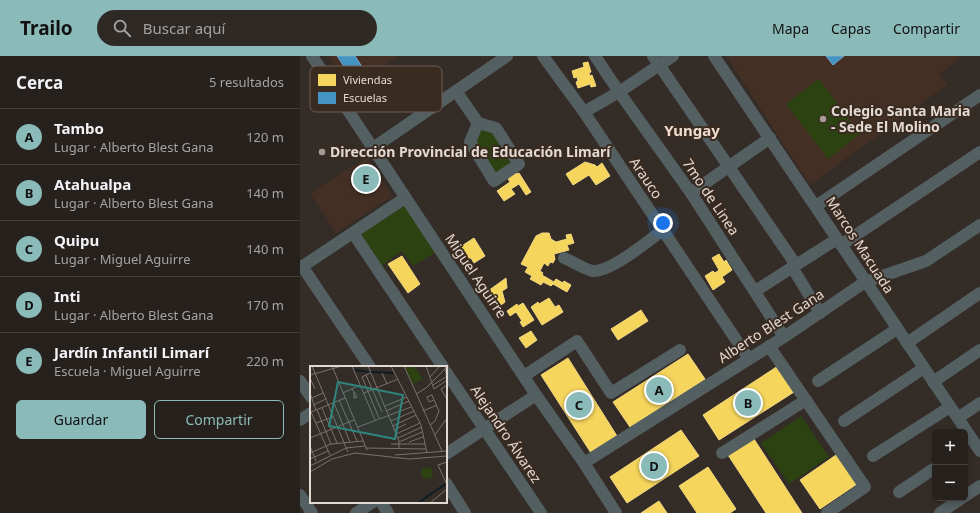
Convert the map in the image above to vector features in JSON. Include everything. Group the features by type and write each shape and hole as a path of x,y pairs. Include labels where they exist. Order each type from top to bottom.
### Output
{"street":[{"name":"Miguel Aguirre","path":"312,56 319,66"},
{"path":"442,101 507,56"},
{"name":"Arauco","path":"543,56 584,112 749,359"},
{"name":"7mo de Linea","path":"596,56 619,92 690,193 784,337"},
{"path":"584,112 619,92 656,60 673,56"},
{"name":"Marcos Macuada","path":"714,56 958,418 973,447"},
{"path":"656,60 794,266 820,313"},
{"path":"456,91 478,123 496,128 519,164 494,180 470,142 478,123"},
{"path":"816,206 980,95"},
{"name":"Miguel Aguirre","path":"349,112 536,395 584,463 616,513"},
{"path":"373,148 425,112"},
{"path":"690,193 770,138"},
{"path":"755,291 794,266 839,242 980,152"},
{"path":"369,366 301,267 405,198"},
{"name":"Alberto Blest Gana","path":"584,463 784,337 865,282 926,261 980,225"},
{"path":"564,258 591,271 610,267 663,230"},
{"path":"353,233 441,366"},
{"path":"907,343 980,293"},
{"path":"818,381 897,329"},
{"path":"524,376 577,341 611,393 680,350"},
{"path":"769,346 865,487 827,513"},
{"path":"934,382 980,350"},
{"path":"844,421 924,368"},
{"name":"Alejandro Álvarez","path":"447,374 541,513"},
{"path":"300,381 310,396"},
{"path":"447,453 536,395"},
{"path":"722,453 806,400"},
{"path":"958,418 980,403"},
{"path":"873,456 950,407"},
{"path":"300,420 310,414"},
{"path":"899,492 932,470"},
{"path":"447,484 466,513"},
{"path":"968,494 980,486"},
{"path":"300,495 312,513"},
{"path":"940,513 958,501"},
{"path":"356,513 371,503"},
{"path":"382,503 388,513"}],"shaded area":[{"path":"328,56 399,56 383,66 334,66"},
{"name":"Colegio Santa Maria - Sede El Molino","path":"726,56 963,56 939,74 947,85 810,185"},
{"path":"367,157 392,196 336,233 310,193"}],"green space":[{"name":"Colegio Santa Maria - Sede El Molino","path":"819,79 860,134 828,159 786,104"},
{"path":"485,129 494,131 511,160 510,166 497,172 491,169 475,144 478,131"},
{"path":"409,203 439,250 413,266 402,251 381,266 360,235"},
{"path":"801,416 829,457 789,484 761,443"}],"building: Viviendas":[{"path":"588,62 591,72 589,73 590,76 592,75 596,86 591,87 590,84 578,88 576,82 578,81 577,77 574,78 572,71 584,67 583,63"},
{"path":"585,162 597,167 602,163 610,176 596,185 589,175 573,185 566,174"},
{"path":"515,172 517,174 519,173 531,192 526,195 519,184 511,189 515,194 504,201 497,191 510,182 507,177"},
{"path":"542,233 549,233 551,239 556,242 567,239 566,235 571,234 574,243 567,245 569,250 554,254 555,259 553,263 550,262 548,266 544,263 540,271 543,273 542,275 554,282 556,279 571,285 567,292 553,284 551,286 543,282 541,285 530,279 532,276 525,272 528,267 521,264 536,236"},
{"path":"474,238 485,256 474,263 471,258 465,262 457,249"},
{"path":"719,254 724,262 726,260 732,270 722,277 725,282 713,290 705,276 713,271 715,273 719,270 712,258"},
{"path":"402,256 420,284 408,293 388,264"},
{"path":"506,278 507,288 502,291 505,302 497,308 489,296 491,295 488,291"},
{"path":"549,298 555,307 559,305 563,312 542,325 531,307 538,302 539,304"},
{"path":"523,303 534,320 523,327 520,322 522,321 516,312 510,316 507,311 517,304 518,306"},
{"path":"641,310 648,321 618,340 611,329"},
{"path":"531,331 537,340 526,348 519,338"},
{"path":"688,354 705,379 630,427 613,402"},
{"path":"568,358 617,436 591,453 541,375"},
{"path":"778,366 794,392 719,440 703,415"},
{"path":"681,430 699,456 627,503 610,477"},
{"path":"754,439 802,513 766,513 728,455"},
{"path":"836,455 857,484 820,509 800,480"},
{"path":"708,467 736,509 730,513 697,513 679,486"},
{"path":"659,501 667,513 641,513"}],"building: Escuelas":[{"path":"337,56 355,56 361,66 344,66"},
{"path":"826,56 844,56 833,65"}],"place":[{"name":"Colegio Santa Maria - Sede El Molino","path":"823,119"},
{"name":"Dirección Provincial de Educación Limarí","path":"322,152"},
{"name":"Jardín Infantil Limarí","path":"366,179"},
{"name":"Tambo","path":"659,390"},
{"name":"Atahualpa","path":"748,403"},
{"name":"Quipu","path":"579,405"},
{"name":"Inti","path":"654,466"}],"district":[{"name":"Yungay","path":"692,131"}]}
